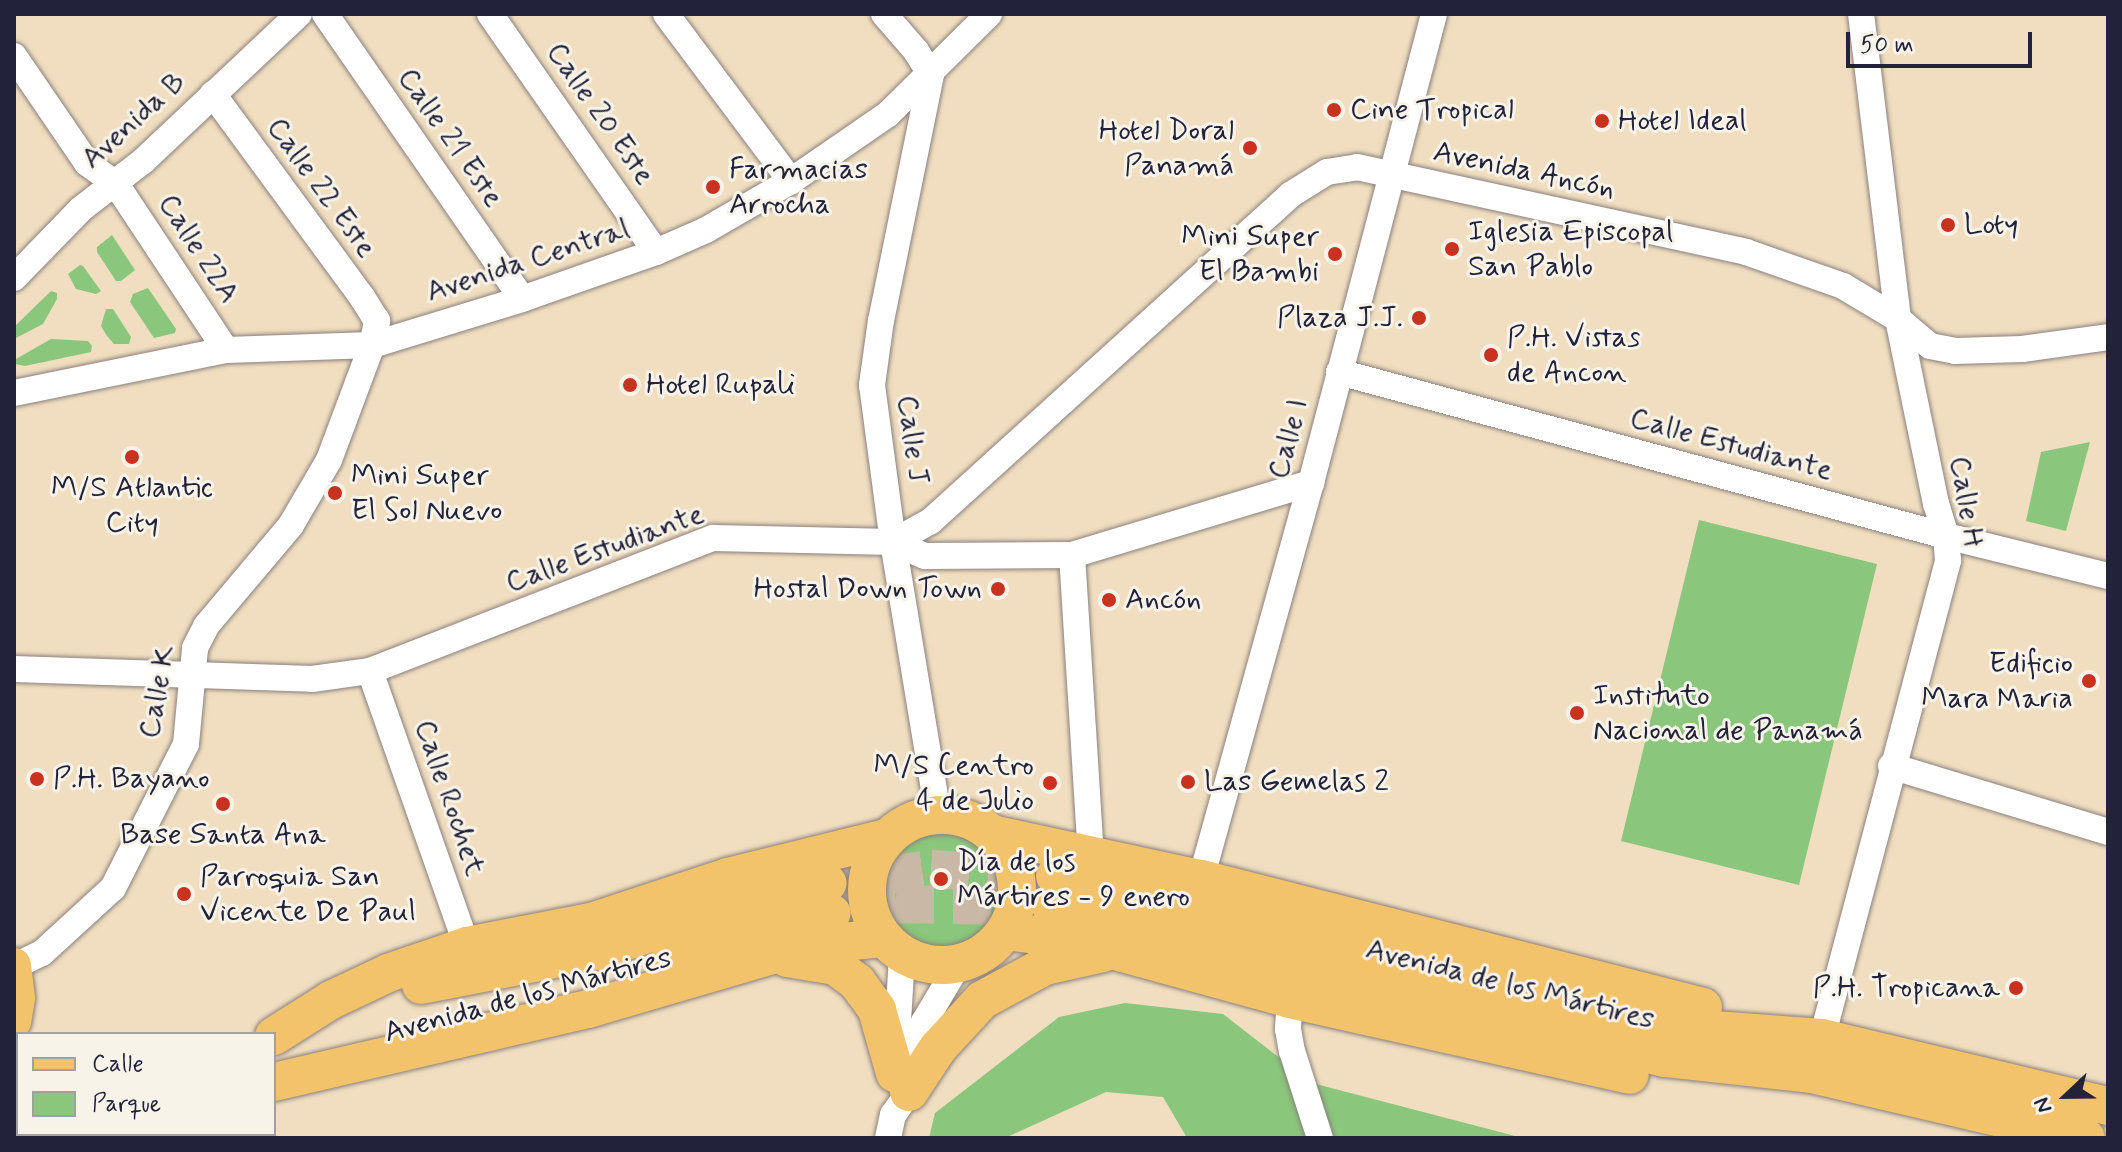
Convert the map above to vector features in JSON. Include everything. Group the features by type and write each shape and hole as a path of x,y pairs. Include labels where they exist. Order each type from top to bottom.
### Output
{"highway":[{"path":"276,1080 588,1009 804,946 893,947 939,966 958,965 976,958 1005,931 1014,912 1017,890 1014,870 1005,850 992,834 974,822 938,814 902,825 886,838 874,856 867,877 866,898 872,919 893,947"},
{"path":"992,834 1201,879 1822,1038"},
{"path":"276,1035 331,1000 388,973 467,946 591,922 728,877 886,838"},
{"name":"Avenida de los Mártires","path":"2086,1138 1812,1074 1665,1058 1053,891 1332,941 1580,1009 1688,1028 1822,1038 2108,1106"},
{"name":"Avenida de los Mártires","path":"276,1053 349,1015 432,980 596,951 759,897 830,898 771,926 598,983 454,1010 360,1040 276,1079"},
{"path":"1005,931 1075,940 1290,999 1569,1063 1674,1083 1923,1100"},
{"path":"900,1091 982,1000 1012,981 1045,966 1116,951"},
{"path":"764,957 804,958 835,966 857,982 877,1010 900,1091"}],"main road":[{"path":"14,965 18,998 14,1022"}],"street":[{"name":"Avenida B","path":"14,278 81,209 116,184 299,14"},
{"name":"Calle 21 Este","path":"325,14 522,299"},
{"name":"Calle 20 Este","path":"490,14 656,252"},
{"path":"666,14 791,181"},
{"path":"884,14 916,51 931,75"},
{"name":"Avenida Central","path":"15,392 226,350 374,333 522,299 656,252 706,230 791,181 888,114 931,75 989,14"},
{"name":"Calle I","path":"1201,879 1311,483 1434,14"},
{"path":"1860,14 1869,14"},
{"name":"Calle H","path":"1822,1038 1891,766 1948,560 1946,536 1936,504 1898,319 1860,14"},
{"name":"Calle 22A","path":"14,56 87,163 116,184 226,350"},
{"name":"Calle J","path":"931,75 881,320 872,385 893,542 938,814"},
{"name":"Calle 22 Este","path":"213,94 374,333"},
{"name":"Avenida Ancón","path":"893,542 931,521 1290,195 1327,172 1357,167 1746,252 1843,286 1898,319 1930,346 1955,351 2022,349 2108,337"},
{"name":"Calle K","path":"14,965 42,953 113,888 186,744 189,678 195,648 206,626 291,525 329,460 374,333"},
{"name":"Calle Estudiante","path":"1339,372 1946,536 2108,576"},
{"name":"Calle Estudiante","path":"14,669 189,678 312,679 370,671 713,538 893,542 925,556 1072,555 1311,483"},
{"path":"1072,555 1091,853"},
{"name":"Calle Rochet","path":"370,671 467,946"},
{"path":"1891,766 2108,832"},
{"path":"893,947 900,1091"},
{"path":"888,1138 900,1091 924,1022 958,965"},
{"path":"1290,999 1288,1029 1292,1051 1320,1138"}],"green space":[{"path":"112,235 135,270 121,281 116,281 97,252 97,247"},
{"path":"80,265 101,291 96,294 76,289 68,274"},
{"path":"148,288 176,329 175,333 154,338 130,302 133,294"},
{"path":"51,291 57,293 57,299 43,324 14,339 14,327"},
{"path":"106,309 113,309 131,337 129,344 114,344 107,336 101,326"},
{"path":"51,339 88,341 92,346 91,352 25,366 15,364 16,359"},
{"path":"2090,442 2066,531 2026,521 2041,452"},
{"path":"1699,520 1877,564 1799,885 1621,841"},
{"path":"941,833 963,837 982,849 994,868 998,890 994,912 982,931 963,943 941,947 919,943 900,931 888,912 884,890 888,868 900,849 919,837"},
{"path":"1125,1003 1223,1014 1312,1083 1523,1138 1187,1138 1163,1097 1106,1092 1005,1138 929,1138 935,1113 1059,1017"}],"tunnel":[{"path":"828,883 931,869 1055,876"},
{"path":"832,913 896,904 1051,907"}],"place":[{"name":"Cine Tropical","path":"1334,110"},
{"name":"Hotel Ideal","path":"1602,121"},
{"name":"Hotel Doral Panamá","path":"1250,148"},
{"name":"Farmacias Arrocha","path":"713,187"},
{"name":"Loty","path":"1948,225"},
{"name":"Iglesia Episcopal San Pablo","path":"1452,249"},
{"name":"Mini Super El Bambi","path":"1335,254"},
{"name":"Plaza J.J.","path":"1419,318"},
{"name":"P.H. Vistas de Ancon","path":"1491,355"},
{"name":"Hotel Rupali","path":"630,385"},
{"name":"M/S Atlantic City","path":"132,457"},
{"name":"Mini Super El Sol Nuevo","path":"335,493"},
{"name":"Hostal Down Town","path":"998,589"},
{"name":"Ancón","path":"1109,600"},
{"name":"Edificio Mara Maria","path":"2089,681"},
{"name":"Instituto Nacional de Panamá","path":"1577,713"},
{"name":"P.H. Bayano","path":"37,779"},
{"name":"Las Gemelas 2","path":"1188,782"},
{"name":"M/S Centro 4 de Julio","path":"1050,783"},
{"name":"Base Santa Ana","path":"223,804"},
{"name":"Día de los Mártires - 9 enero","path":"941,879"},
{"name":"Parroquia San Vicente De Paul","path":"184,894"},
{"name":"P.H. Tropicana","path":"2016,988"}]}
